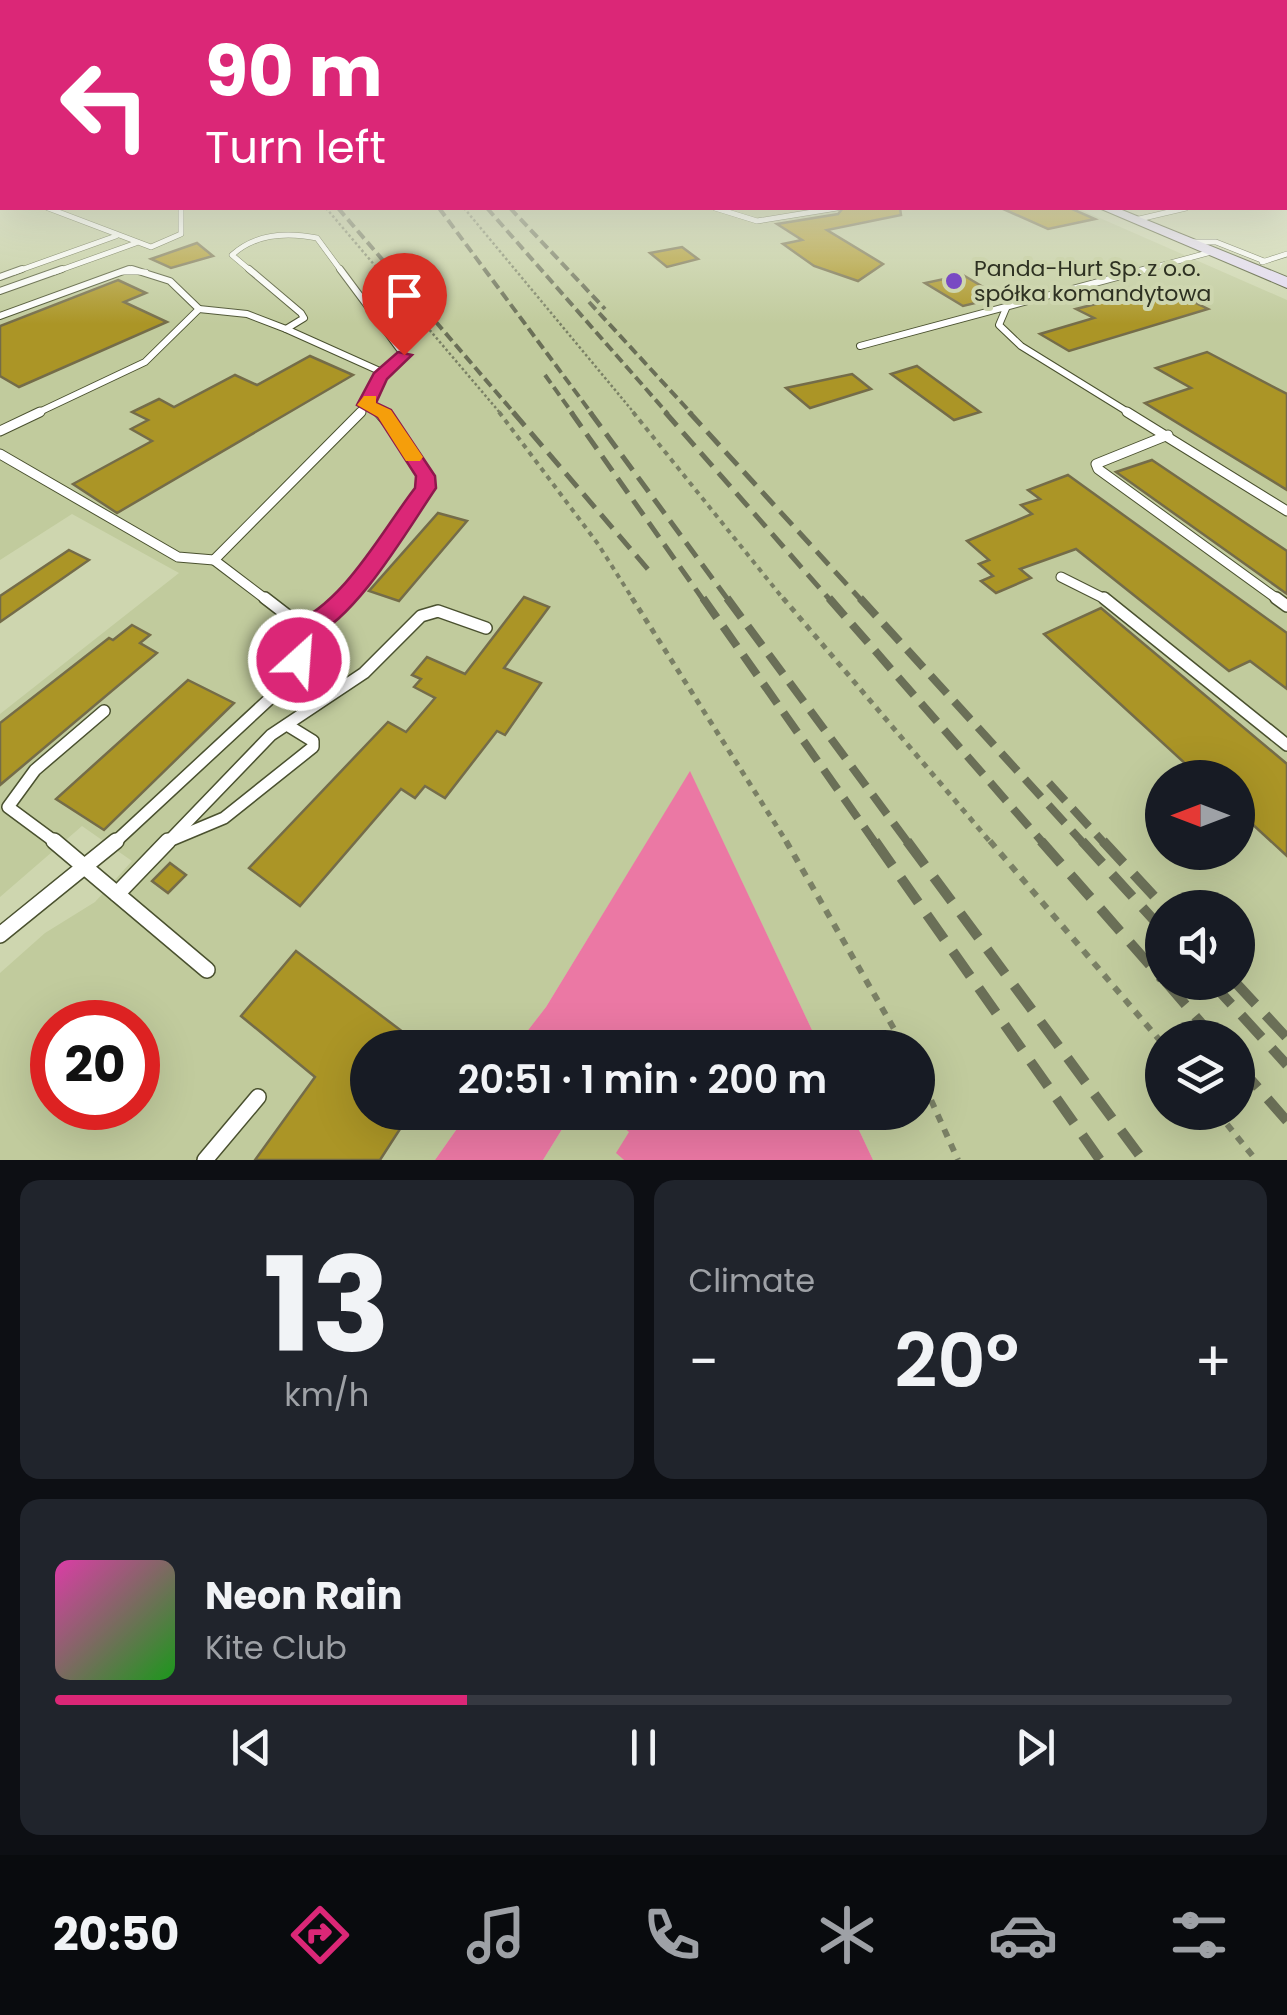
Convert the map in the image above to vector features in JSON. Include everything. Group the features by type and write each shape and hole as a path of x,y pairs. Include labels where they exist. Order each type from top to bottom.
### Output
{"main road":[{"path":"1123,215 1246,266 1277,274"}],"lane":[{"path":"66,215 151,247 173,241 181,234 181,215"},
{"path":"724,215 729,219 766,220 795,215"},
{"path":"1135,220 1156,215"},
{"path":"214,560 366,405 384,373 400,362 402,350 313,236 287,235 250,242 232,256 301,313 304,318 286,329"},
{"path":"0,278 117,236"},
{"path":"1188,242 1216,242 1277,274 1287,254"},
{"path":"0,290 136,243"},
{"path":"860,346 1211,252"},
{"path":"0,316 130,269 147,272 187,290 199,309"},
{"path":"1007,306 999,325 1007,336 1287,511"},
{"path":"199,309 247,314 384,373"},
{"path":"0,431 145,362 199,309"},
{"path":"299,632 316,625 345,597 426,488 426,476 385,414 366,405"},
{"path":"1168,435 1096,464 1287,606"},
{"path":"0,454 178,557 214,560 288,616 299,632 302,651 296,670 278,691 88,866 0,935"},
{"path":"1061,577 1108,600 1287,745"},
{"path":"118,894 271,735 364,673 429,612 438,611 486,628"},
{"path":"104,712 28,779 10,798 8,808 88,866 207,970"},
{"path":"170,840 182,840 238,807 313,747 313,741 287,725"},
{"path":"205,1160 258,1097"}],"path":[{"path":"332,215 472,375 598,544 817,890 895,1030"},
{"path":"467,215 494,238 770,583 1145,1023"},
{"path":"935,1109 958,1160"},
{"path":"1231,1130 1256,1160"}],"shaded area":[{"path":"0,215 1093,215 1287,300 1287,1160 873,1160 859,1130 935,1130 935,1030 812,1030 690,772 528,1030 350,1030 350,1130 456,1130 435,1160 0,1160 0,973 45,933 95,902 132,861 82,826 0,897 0,714 179,573 72,514 0,560"},
{"path":"690,771 812,1030 528,1030"},
{"path":"456,1130 562,1130 543,1160 435,1160"},
{"path":"562,1130 630,1132 617,1153 624,1160 543,1160"},
{"path":"627,1130 859,1130 873,1160 624,1160 616,1153 629,1132"}],"building":[{"path":"831,215 900,215 827,230 883,264 858,281 814,266 783,244 802,240 777,224"},
{"path":"1017,215 1086,215 1095,219 1048,229"},
{"path":"197,243 213,256 171,268 151,259"},
{"path":"682,247 698,259 667,267 650,253"},
{"path":"963,275 1000,297 963,306 925,283"},
{"path":"118,280 146,293 124,302 167,322 19,387 0,376 0,326"},
{"path":"1163,287 1208,309 1069,351 1040,334 1094,318 1076,309"},
{"path":"1207,352 1287,394 1287,490 1145,403 1191,388 1156,368"},
{"path":"310,356 353,375 117,513 73,484 152,441 131,429 148,420 132,412 159,399 174,407 235,375 257,385"},
{"path":"917,366 980,412 954,420 891,374"},
{"path":"852,374 871,389 810,408 786,388"},
{"path":"1152,460 1287,551 1287,594 1116,472"},
{"path":"1068,475 1287,633 1287,689 1250,661 1229,671 1076,549 1020,569 1031,578 996,593 981,581 993,576 979,564 989,560 967,541 1032,514 1021,505 1040,499 1028,490"},
{"path":"438,513 467,521 399,601 369,591"},
{"path":"69,550 89,560 0,622 0,596"},
{"path":"524,597 549,607 504,668 541,683 505,735 497,731 445,798 425,786 415,798 401,789 300,906 249,868 388,722 406,732 435,698 414,687 421,679 412,675 427,657 465,674"},
{"path":"1101,608 1287,764 1287,856 1255,827 1255,760 1181,760 1044,634"},
{"path":"132,625 150,635 140,643 157,653 0,785 0,723 109,638 113,640"},
{"path":"188,680 234,703 104,830 56,799"},
{"path":"170,863 186,875 168,893 152,881"},
{"path":"296,951 400,1030 350,1030 350,1130 399,1130 380,1160 255,1160 315,1077 241,1016"}],"railway":[{"path":"344,215 515,414"},
{"path":"444,215 592,414"},
{"path":"493,215 668,414"},
{"path":"517,215 605,309"},
{"path":"589,302 692,414"},
{"path":"545,375 573,414"},
{"path":"513,412 652,574"},
{"path":"571,412 704,601"},
{"path":"590,412 729,601"},
{"path":"665,412 831,601"},
{"path":"689,412 862,601"},
{"path":"703,598 876,844"},
{"path":"727,598 909,844"},
{"path":"829,598 1044,844"},
{"path":"860,598 1084,844"},
{"path":"1049,783 1105,844"},
{"path":"875,841 1100,1160"},
{"path":"907,841 1143,1160"},
{"path":"1041,841 1145,960"},
{"path":"1082,841 1145,910"},
{"path":"1103,841 1148,890"},
{"path":"1181,1000 1199,1020"},
{"path":"1227,1000 1287,1065"},
{"path":"1252,1000 1287,1038"},
{"path":"1255,1084 1287,1121"}],"slow traffic":[{"path":"370,399 366,405 385,414 413,457"}],"place":[{"name":"Panda-Hurt Sp. z o.o. spółka komandytowa","path":"954,281"}],"route":[{"path":"299,660 299,632 316,625 345,597 414,510 426,488 426,476 385,414 366,405 374,384 404,355"}]}
